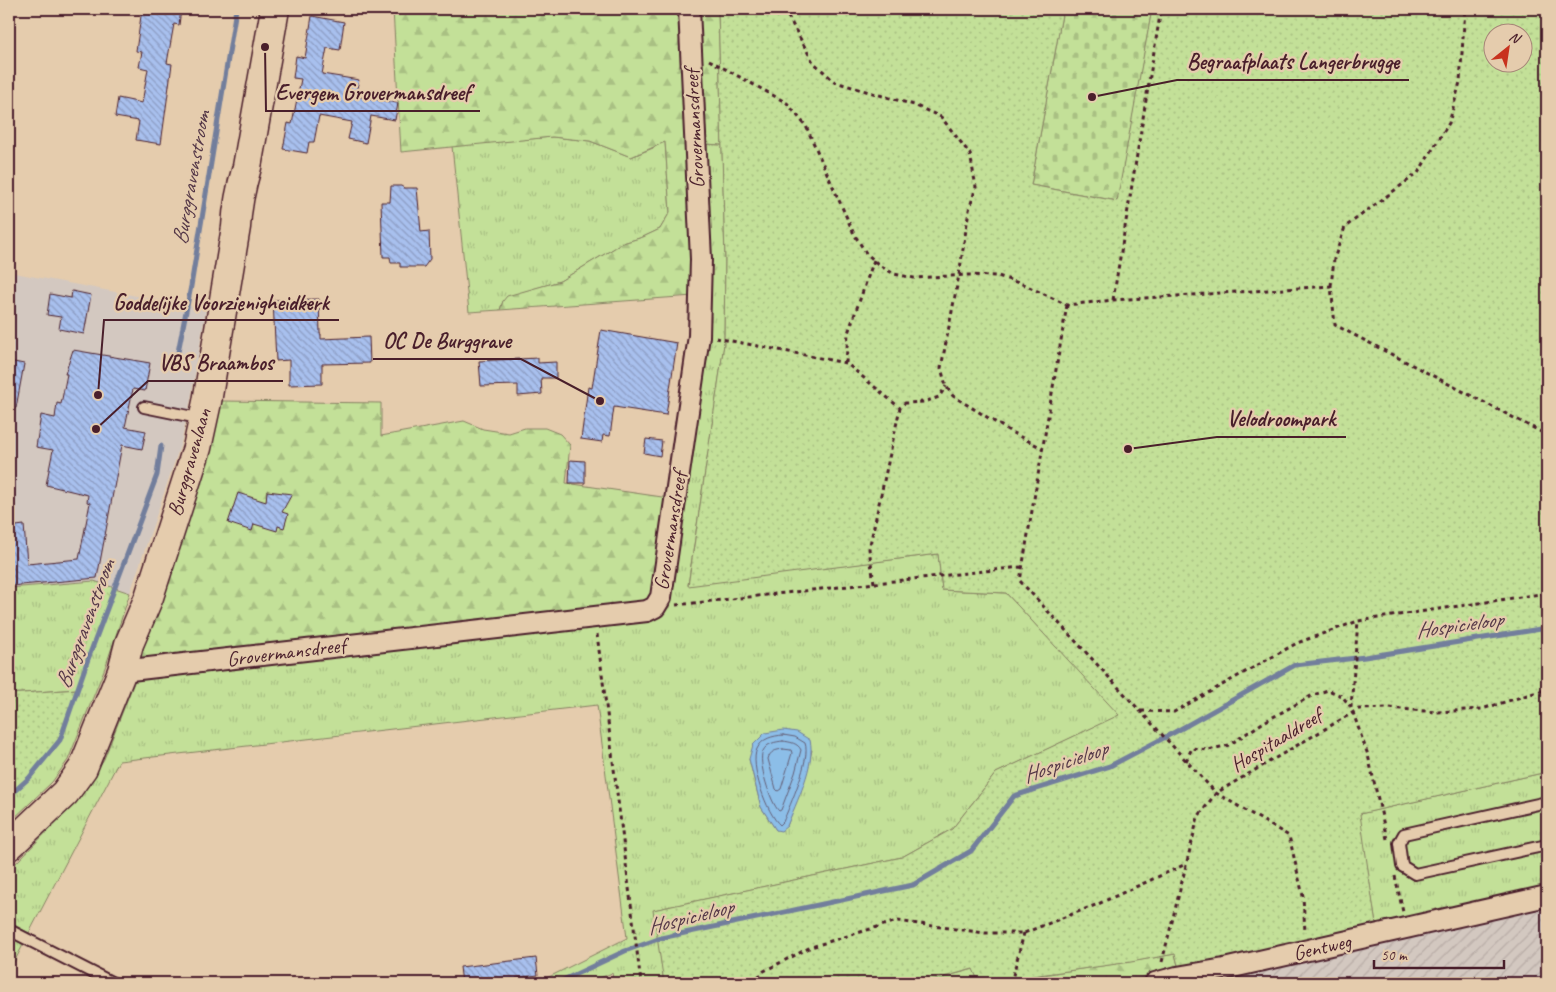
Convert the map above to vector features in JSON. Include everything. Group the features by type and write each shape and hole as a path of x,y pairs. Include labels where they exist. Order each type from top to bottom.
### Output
{"main road":[{"name":"Burggravenlaan","path":"9,846 65,793 83,768 122,671 129,644 148,597 197,448 204,419 236,227 238,202 247,167 275,9"}],"street":[{"name":"Grovermansdreef","path":"122,671 647,611 655,607 661,597 699,336 701,259 689,9"},
{"name":"Gentweg","path":"1157,983 1177,977 1224,969 1547,896"}],"lane":[{"path":"144,407 204,419"},
{"path":"1547,802 1404,834 1399,843 1402,866 1415,874 1547,845"},
{"path":"9,930 113,983"}],"path":[{"path":"784,9 812,62 835,82 914,105 942,117 970,154 976,187 969,210 960,275 940,368 946,386 953,396 1042,448"},
{"path":"1113,300 1161,9"},
{"path":"1465,9 1460,82 1450,123 1418,173 1345,227 1334,259 1331,286 1335,324 1547,435"},
{"path":"691,52 697,53 787,103 806,126 854,234 866,253 879,266 894,274 914,278 960,275 998,276 1025,285 1067,305 1113,300 1331,286"},
{"path":"846,363 848,333 874,260"},
{"path":"1067,305 1020,581 1216,793 1289,836 1303,896 1306,950"},
{"path":"699,336 846,363 900,408"},
{"path":"874,583 869,549 900,408 905,403 924,402 940,397 946,386"},
{"path":"655,607 1021,567"},
{"path":"1140,711 1174,712 1297,643 1358,621 1547,593"},
{"path":"595,616 642,983"},
{"path":"1350,707 1355,671 1358,621"},
{"name":"Hospitaaldreef","path":"1157,983 1198,818 1216,793 1353,711 1368,708 1438,712 1482,709 1547,689"},
{"path":"1186,761 1192,748 1208,750 1229,745 1264,722 1313,695 1328,690 1342,696 1353,711 1368,755 1388,841"},
{"path":"752,983 764,971 811,947 897,922 986,933 1024,934 1098,904 1187,863"},
{"path":"1394,870 1407,928"},
{"path":"1011,983 1024,934"}],"shaded area":[{"path":"9,272 206,309 191,399 181,443 130,593 94,581 9,588"},
{"path":"1547,902 1547,983 1180,983"}],"green space":[{"path":"393,9 718,9 722,145 687,143 693,296 500,310 507,296 560,281 623,243 660,229 670,212 665,142 631,157 590,141 552,137 401,152"},
{"path":"718,9 1063,9 1031,185 1117,201 1152,9 1547,9 1547,772 1360,814 1376,925 1179,969 1175,954 1032,976 1003,983 979,983 973,969 922,983 664,983 653,910 902,857 952,829 996,773 1119,715 1006,593 942,590 938,554 688,586 724,344 725,259"},
{"path":"1063,9 1152,9 1118,201 1031,185"},
{"path":"552,137 590,141 631,157 665,141 670,212 660,229 623,243 560,281 523,292 503,301 500,310 469,312 452,146"},
{"path":"687,143 722,145 725,259 724,345 688,585 938,554 942,590 1006,593 1120,715 996,773 952,829 902,857 654,910 664,983 614,983 612,973 588,983 537,983 627,938 597,705 119,761 29,933 9,922 9,870 74,804 104,759 135,680 140,658 648,599 651,593 669,498 693,336","holes":["812,750 806,776 787,826 776,830 761,807 749,759"]},
{"path":"222,401 381,403 381,436 464,421 483,429 509,433 525,428 545,428 560,434 570,445 566,483 669,498 651,593 648,599 644,601 140,658"},
{"path":"94,581 130,593 106,665 68,760 52,782 9,823 9,796 29,778 77,689 9,694 9,588"},
{"path":"78,689 60,740 29,778 9,796 9,694"},
{"path":"1547,772 1547,888 1376,925 1359,814"},
{"path":"9,935 24,943 9,972"},
{"path":"1175,954 1179,969 1118,983 1003,983 1046,975"},
{"path":"974,969 979,983 922,983"}],"water":[{"path":"783,730 797,732 810,740 811,750 808,772 804,783 787,826 781,831 776,830 761,807 749,759 753,745 765,733"}],"building":[{"path":"142,9 181,9 179,25 174,24 167,63 172,64 161,144 136,140 139,121 115,117 118,98 142,103 148,69 139,67 142,52 136,51"},
{"path":"312,16 344,22 340,50 327,48 322,74 359,80 355,96 398,103 395,120 371,116 366,143 348,139 352,122 319,116 314,142 309,142 307,153 283,149 288,123 292,124 301,79 293,78 296,56 305,58"},
{"path":"391,186 417,188 421,232 429,231 430,259 424,267 400,267 400,263 391,263 390,257 383,257 381,202 390,202"},
{"path":"72,291 91,295 84,334 59,329 61,317 47,315 50,294 71,298"},
{"path":"319,299 321,339 369,337 370,363 322,364 322,384 289,385 289,360 276,361 273,300"},
{"path":"601,330 677,343 666,415 614,407 610,436 603,435 602,442 581,439 588,387 592,388"},
{"path":"73,350 150,363 145,391 133,389 125,427 146,431 142,449 122,445 97,578 10,586 9,527 24,525 27,564 79,559 90,503 87,502 88,495 46,485 53,450 36,447 41,415 55,418 57,403 61,404 67,374 65,374"},
{"path":"538,358 538,363 556,362 556,378 541,378 542,394 518,396 518,385 481,386 479,361"},
{"path":"9,361 24,364 16,408 9,407"},
{"path":"646,439 662,441 660,456 644,453"},
{"path":"570,460 585,461 585,483 569,483"},
{"path":"267,491 292,494 282,512 288,514 284,528 278,526 277,531 254,524 252,531 228,523 238,493 266,502"},
{"path":"536,958 538,975 516,978 516,981 462,983 460,967"}],"waterway":[{"name":"Burggravenstroom","path":"178,352 191,286 236,9"},
{"name":"Burggravenstroom","path":"9,796 29,778 60,740 88,659 157,475 161,446"},
{"name":"Hospicieloop","path":"557,983 625,951 661,938 913,885 971,851 1014,796 1110,766 1295,665 1365,657 1547,628"}],"place":[{"name":"Evergem Grovermansdreef","path":"265,47"},
{"name":"Begraafplaats Langerbrugge","path":"1092,97"},
{"name":"Goddelijke Voorzienigheidkerk","path":"98,395"},
{"name":"OC De Burggrave","path":"600,401"},
{"name":"VBS Braambos","path":"96,429"},
{"name":"Velodroompark","path":"1128,449"}]}
